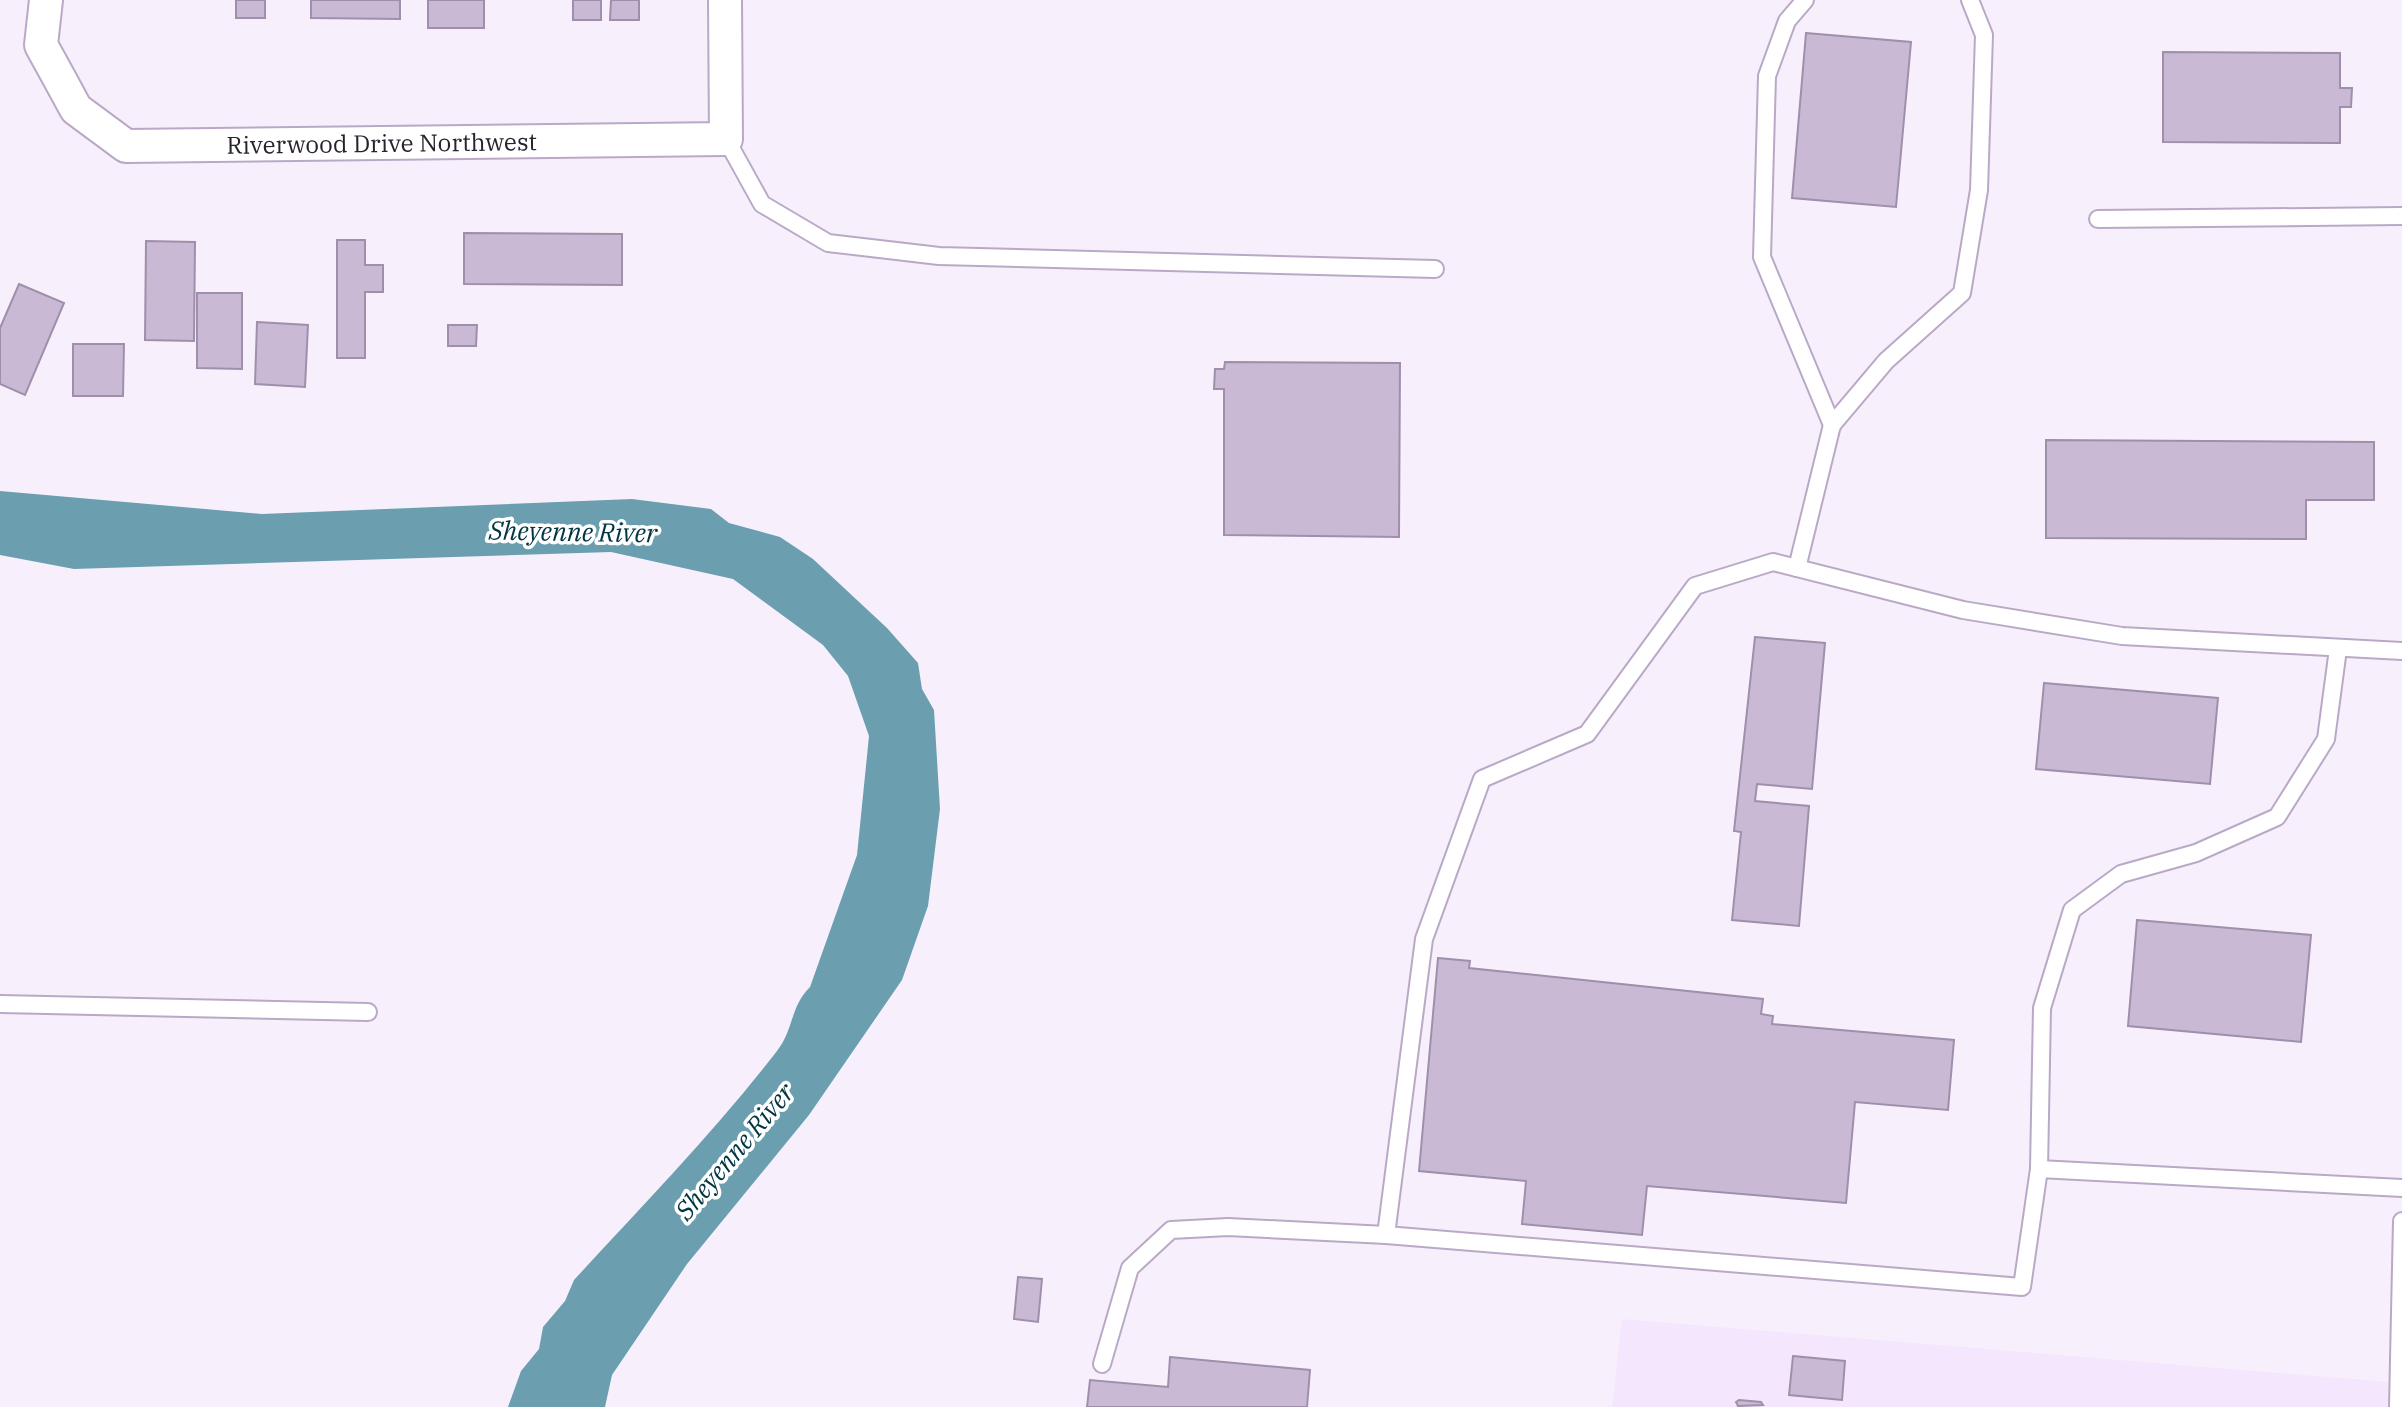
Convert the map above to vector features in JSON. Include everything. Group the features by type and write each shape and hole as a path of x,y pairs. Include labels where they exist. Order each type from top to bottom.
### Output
{"street":[{"name":"Riverwood Drive Northwest","path":"46,0 41,45 76,109 126,146 726,139"},
{"path":"725,0 726,139"}],"lane":[{"path":"1805,0 1787,21 1767,76 1762,257 1832,425"},
{"path":"1797,568 1832,425 1886,361 1962,293 1979,190 1984,35 1970,0"},
{"path":"726,139 762,204 828,243 939,256 1435,269"},
{"path":"2098,219 2402,216"},
{"path":"1386,1235 1424,939 1482,779 1587,734 1695,586 1773,562 1963,610 2122,636 2402,651"},
{"path":"1102,1364 1130,1268 1171,1230 1228,1227 1386,1235 2022,1287 2039,1169 2042,1008 2072,910 2121,874 2196,853 2277,817 2326,739 2338,649"},
{"path":"0,1004 368,1012"},
{"path":"2039,1169 2402,1188"},
{"path":"2398,1407 2402,1221"}],"shaded area":[{"path":"1622,1319 2402,1383 2402,1407 1612,1407"}],"water":[{"name":"Sheyenne River","path":"0,491 262,514 632,499 711,509 729,523 780,537 813,559 887,628 918,663 922,689 934,710 940,809 928,906 902,980 809,1115 687,1264 612,1375 605,1407 508,1407 521,1371 539,1349 543,1327 565,1301 574,1280 753,1081 787,1035 799,1002 810,987 857,855 869,736 848,676 823,645 733,579 611,552 74,569 0,555"}],"building":[{"path":"236,0 265,0 265,18 236,18"},
{"path":"311,0 400,0 400,19 311,18"},
{"path":"428,0 484,0 484,28 428,28"},
{"path":"573,0 601,0 601,20 573,20"},
{"path":"611,0 639,0 639,20 610,20"},
{"path":"1806,33 1911,42 1896,207 1792,198"},
{"path":"2163,52 2340,53 2340,88 2352,88 2351,107 2340,107 2340,143 2163,142"},
{"path":"464,233 622,234 622,285 464,284"},
{"path":"337,240 365,240 365,265 383,265 383,292 365,292 365,358 337,358"},
{"path":"146,241 195,242 194,341 145,340"},
{"path":"19,284 64,303 25,395 0,384 0,328"},
{"path":"197,293 242,293 242,369 197,368"},
{"path":"257,322 308,325 305,387 255,384"},
{"path":"448,325 477,325 476,346 448,346"},
{"path":"73,344 124,344 123,396 73,396"},
{"path":"1225,362 1400,363 1399,537 1224,535 1224,389 1214,389 1215,369 1224,369"},
{"path":"2046,440 2374,442 2374,500 2306,500 2306,539 2046,538"},
{"path":"1755,637 1825,643 1812,789 1757,784 1755,801 1809,806 1799,926 1732,920 1741,832 1734,831"},
{"path":"2044,683 2218,698 2210,784 2036,769"},
{"path":"2137,920 2311,935 2301,1042 2128,1026"},
{"path":"1438,958 1470,961 1469,968 1763,999 1761,1014 1773,1016 1772,1024 1954,1040 1948,1110 1855,1102 1846,1203 1647,1186 1642,1235 1522,1224 1526,1181 1419,1171"},
{"path":"1018,1277 1042,1279 1038,1322 1014,1319"},
{"path":"1793,1356 1845,1361 1842,1400 1789,1395"},
{"path":"1170,1357 1310,1370 1307,1407 1087,1407 1090,1380 1168,1387"},
{"path":"1736,1402 1761,1402 1763,1405 1738,1406"}]}
